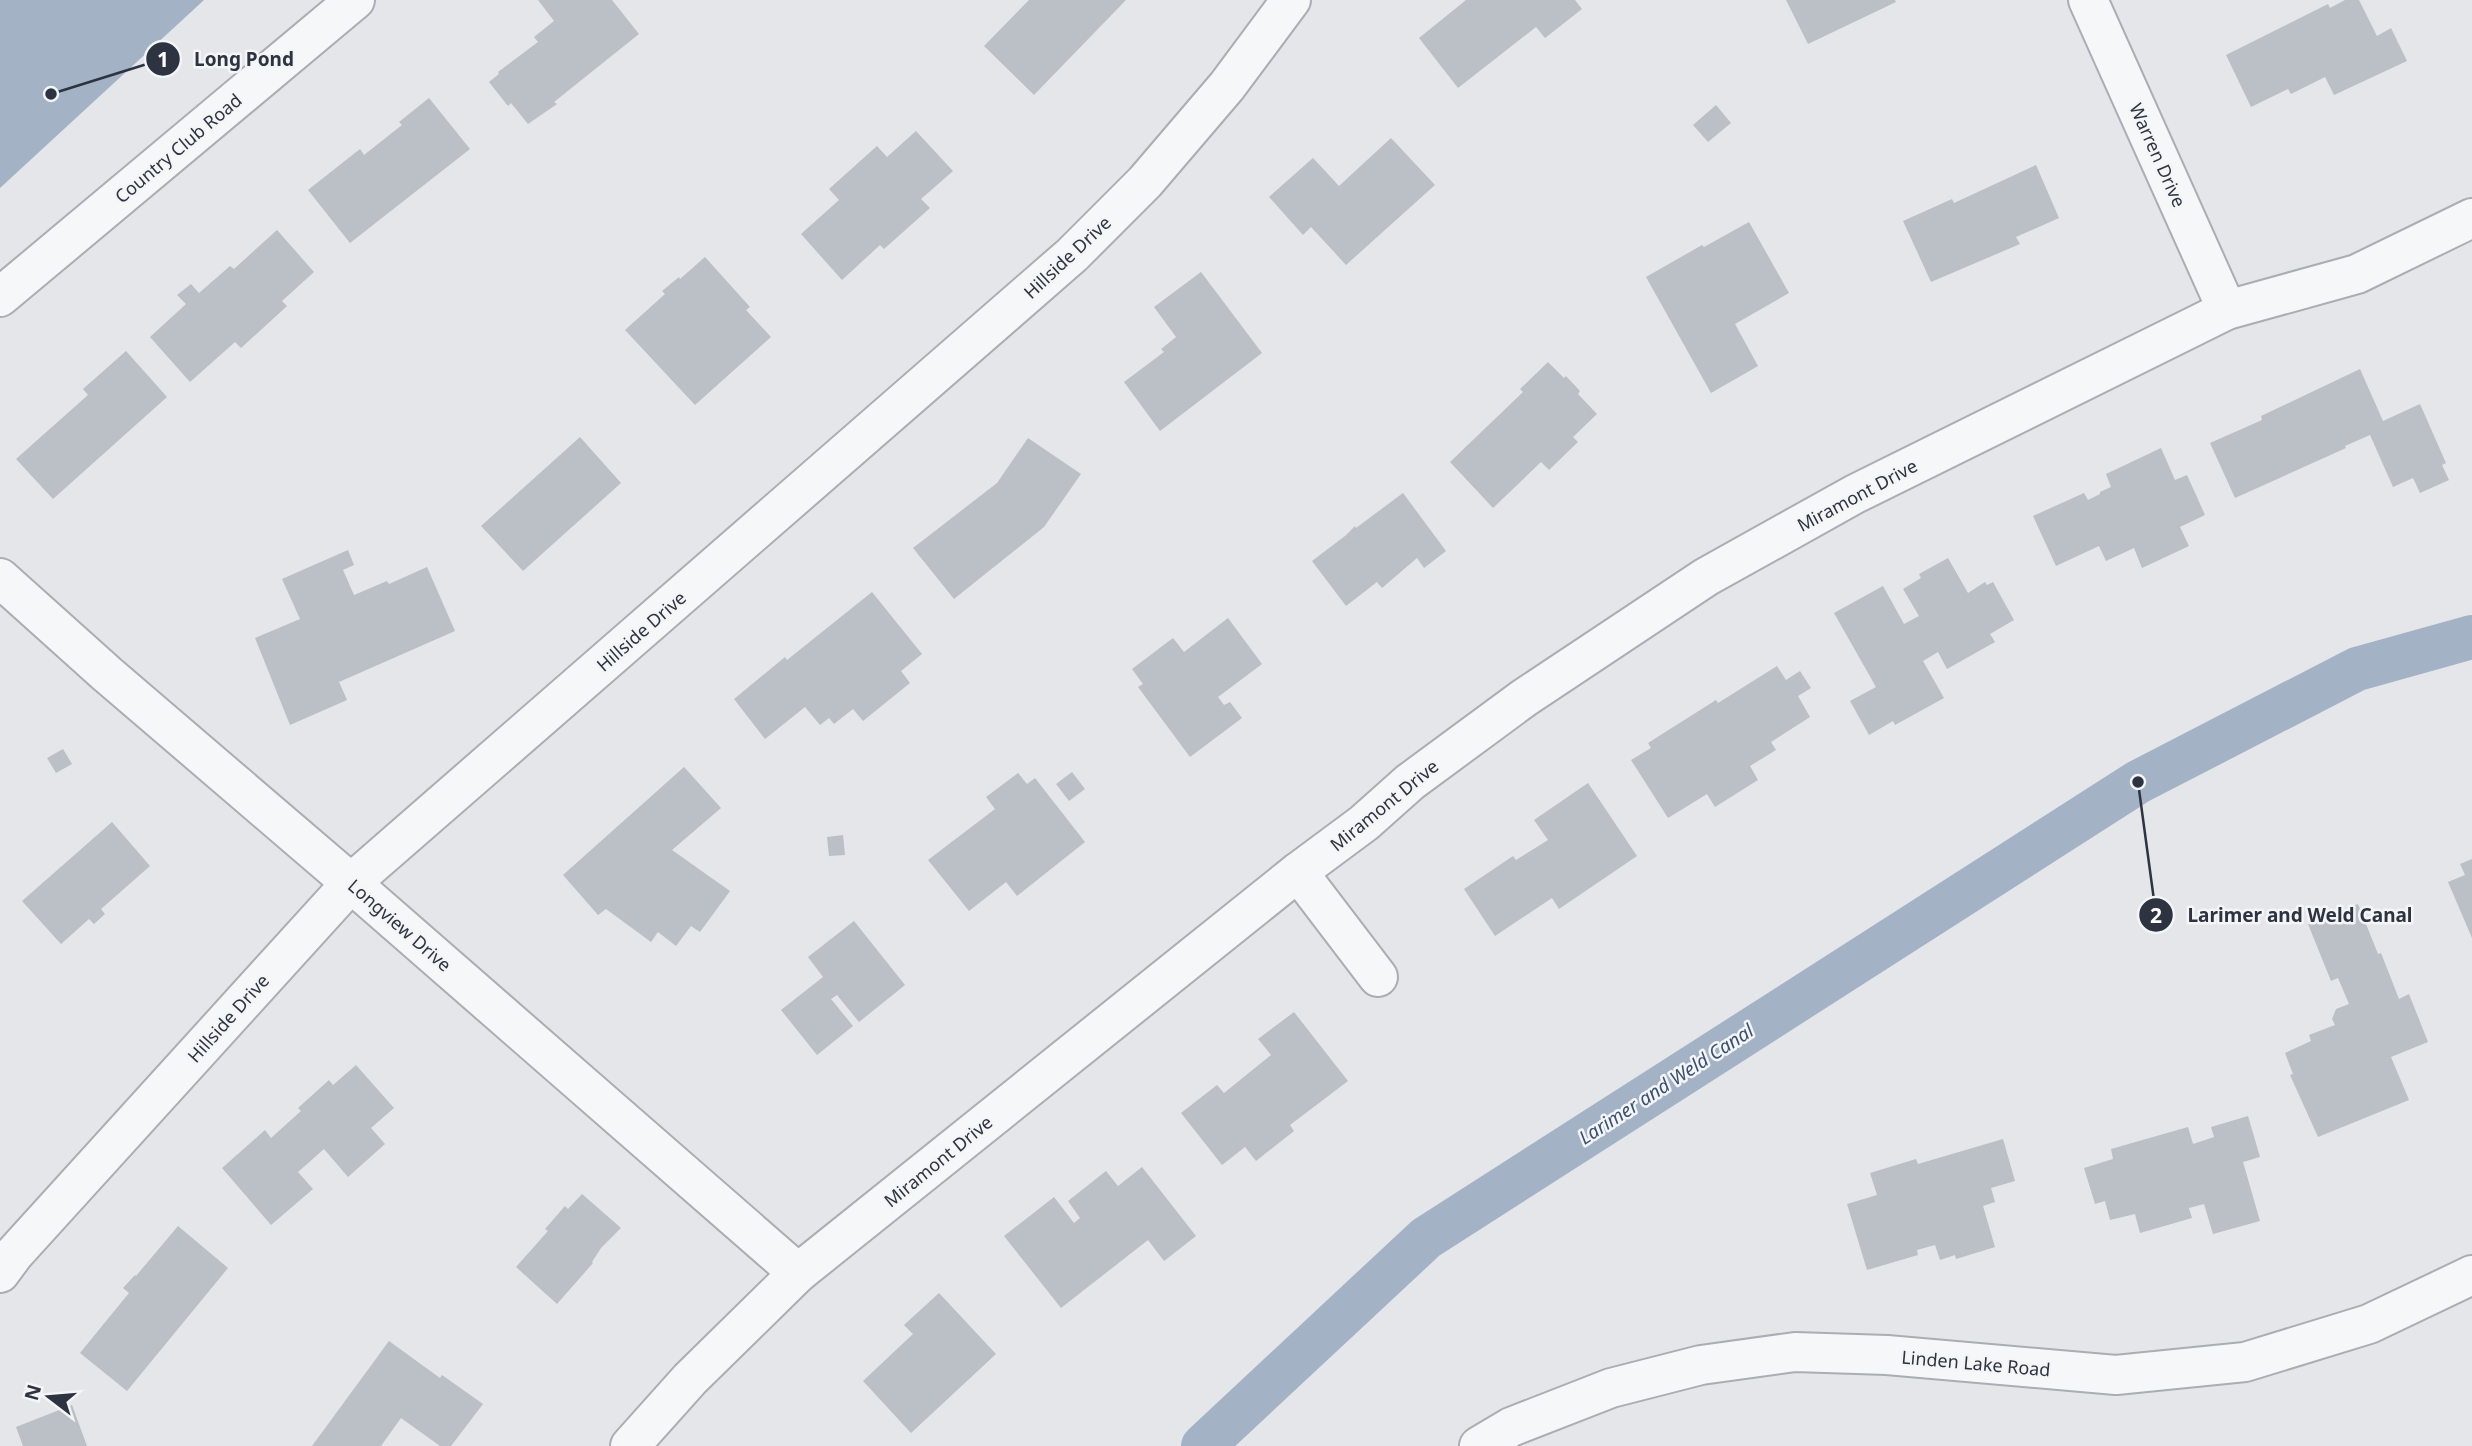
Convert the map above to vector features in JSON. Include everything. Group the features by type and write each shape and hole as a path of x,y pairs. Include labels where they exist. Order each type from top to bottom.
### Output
{"street":[{"name":"Country Club Road","path":"0,297 355,0"},
{"name":"Hillside Drive","path":"0,1273 14,1254 351,883 1072,255 1145,182 1227,86 1291,0"},
{"name":"Warren Drive","path":"2088,0 2227,310"},
{"name":"Miramont Drive","path":"630,1446 690,1379 798,1273 1298,872 1364,823 1410,782 1524,698 1706,577 1855,494 2227,310 2357,274 2472,218"},
{"name":"Longview Drive","path":"0,578 117,683 798,1273"},
{"path":"1298,872 1378,976"},
{"name":"Linden Lake Road","path":"1479,1446 1511,1427 1611,1388 1702,1365 1795,1352 1887,1354 2116,1376 2245,1362 2369,1324 2472,1275"}],"water":[{"path":"0,0 204,0 0,188"}],"building":[{"path":"538,0 612,0 639,34 554,102 557,104 528,124 511,103 508,106 489,82 538,42 534,37 554,21"},
{"path":"1029,0 1126,0 1034,95 984,46"},
{"path":"1466,0 1575,0 1582,9 1545,38 1536,27 1458,88 1419,38"},
{"path":"1786,0 1895,0 1896,2 1808,44"},
{"path":"2345,0 2359,0 2377,36 2391,28 2407,61 2334,95 2325,77 2291,94 2288,89 2251,107 2226,55 2328,4 2330,8"},
{"path":"429,98 470,149 350,243 308,190 360,149 364,155 402,125 399,122"},
{"path":"1716,105 1731,123 1708,142 1693,125"},
{"path":"916,131 953,171 921,199 930,208 884,249 880,245 842,280 801,234 839,200 829,189 877,146 887,157"},
{"path":"1391,138 1435,185 1346,265 1311,227 1303,235 1269,197 1313,158 1339,186"},
{"path":"2036,165 2059,218 2016,237 2020,244 1931,282 1903,221 1952,199 1954,203"},
{"path":"1749,222 1789,293 1735,324 1758,366 1711,393 1646,277"},
{"path":"277,230 314,272 282,301 287,306 241,348 235,342 190,382 150,337 186,304 177,295 191,284 199,293 230,266 234,269"},
{"path":"705,257 750,307 746,310 771,337 695,405 625,330 665,294 662,291"},
{"path":"1201,272 1262,353 1160,431 1124,382 1164,352 1161,349 1176,337 1154,307"},
{"path":"126,351 167,397 53,499 16,459 88,395 83,389"},
{"path":"1548,362 1564,378 1566,376 1597,414 1573,437 1578,442 1549,470 1541,462 1493,508 1450,462 1523,392 1520,389"},
{"path":"2360,369 2383,421 2420,404 2446,463 2442,465 2449,480 2420,493 2413,478 2393,487 2370,435 2235,498 2210,443 2262,420 2261,416"},
{"path":"580,437 621,483 523,571 481,526"},
{"path":"1028,438 1081,474 1044,527 954,599 913,548 997,483"},
{"path":"2161,448 2175,480 2187,475 2205,515 2180,527 2189,546 2142,568 2134,548 2106,561 2099,546 2056,566 2033,516 2084,493 2088,500 2100,494 2111,487 2106,474"},
{"path":"1403,493 1446,551 1424,568 1417,558 1382,588 1377,582 1346,606 1312,561 1355,526 1356,528"},
{"path":"348,550 354,565 343,570 354,595 387,581 389,584 427,567 455,631 339,682 347,700 290,725 255,638 300,619 282,579"},
{"path":"1948,558 1968,593 1985,582 1987,585 1993,582 2014,620 1990,634 1995,642 1947,669 1938,652 1923,661 1944,698 1895,725 1893,721 1869,735 1850,701 1876,687 1834,613 1883,586 1904,624 1919,616 1903,589 1921,578 1919,574"},
{"path":"872,592 922,654 901,671 910,683 863,721 853,709 834,724 829,718 820,725 805,707 765,739 734,699"},
{"path":"1228,618 1262,664 1218,697 1224,705 1230,702 1242,718 1190,757 1138,687 1143,684 1132,669 1173,638 1184,652"},
{"path":"1777,666 1786,680 1800,671 1811,688 1798,696 1810,717 1771,742 1776,750 1750,766 1758,780 1715,807 1707,794 1668,818 1631,760 1651,748 1648,743"},
{"path":"63,749 72,764 56,773 47,758"},
{"path":"684,767 721,808 672,850 730,891 700,932 691,926 676,946 658,932 651,942 606,909 598,915 563,875"},
{"path":"1072,772 1085,789 1069,801 1056,784"},
{"path":"1018,773 1027,784 1035,778 1085,842 1017,896 1006,882 969,911 928,860 995,809 986,797"},
{"path":"1588,783 1637,856 1559,909 1552,898 1495,936 1464,889 1513,856 1516,860 1548,840 1534,820"},
{"path":"112,822 150,866 101,909 105,914 94,924 89,919 61,944 22,901"},
{"path":"843,835 845,855 829,856 827,837"},
{"path":"2472,859 2472,938 2448,882 2465,875 2460,864"},
{"path":"2358,904 2399,999 2409,994 2428,1042 2391,1057 2409,1100 2318,1137 2290,1075 2293,1074 2285,1053 2311,1041 2309,1035 2335,1025 2332,1019 2336,1009 2349,1004 2338,978 2331,981 2308,924"},
{"path":"854,921 905,985 859,1022 837,995 831,999 853,1026 817,1055 781,1010 823,977 808,957"},
{"path":"1294,1012 1348,1081 1290,1125 1294,1131 1256,1161 1245,1147 1222,1165 1181,1113 1217,1085 1224,1093 1271,1055 1258,1039"},
{"path":"356,1065 394,1108 371,1128 385,1144 348,1177 324,1149 298,1172 313,1189 271,1225 222,1168 265,1130 271,1138 301,1111 298,1108 329,1080 333,1085"},
{"path":"2248,1116 2260,1157 2243,1162 2260,1221 2213,1234 2204,1204 2189,1208 2192,1218 2140,1233 2135,1214 2110,1220 2105,1201 2095,1204 2084,1168 2113,1159 2111,1149 2188,1127 2193,1144 2214,1137 2211,1127"},
{"path":"2003,1139 2015,1181 1991,1188 1995,1202 1983,1206 1995,1247 1956,1259 1955,1255 1940,1260 1935,1245 1917,1250 1918,1255 1867,1270 1847,1204 1877,1195 1870,1173 1916,1159 1918,1164"},
{"path":"1142,1167 1196,1236 1164,1261 1148,1240 1061,1308 1004,1236 1054,1197 1074,1223 1080,1218 1068,1201 1106,1171 1118,1186"},
{"path":"582,1194 621,1228 601,1248 593,1263 557,1304 516,1267 548,1231 545,1229 565,1206 568,1209"},
{"path":"178,1226 228,1268 127,1391 80,1353 129,1293 123,1288"},
{"path":"939,1293 996,1354 911,1433 863,1381 913,1334 904,1325"},
{"path":"389,1341 440,1378 442,1375 483,1404 451,1446 440,1446 401,1418 381,1446 312,1446"},
{"path":"72,1405 87,1446 23,1446 16,1427"}],"waterway":[{"name":"Larimer and Weld Canal","path":"1203,1446 1426,1238 2138,782 2357,669 2472,637"}],"place":[{"name":"Long Pond","path":"51,94"},
{"name":"Larimer and Weld Canal","path":"2138,782"}]}
